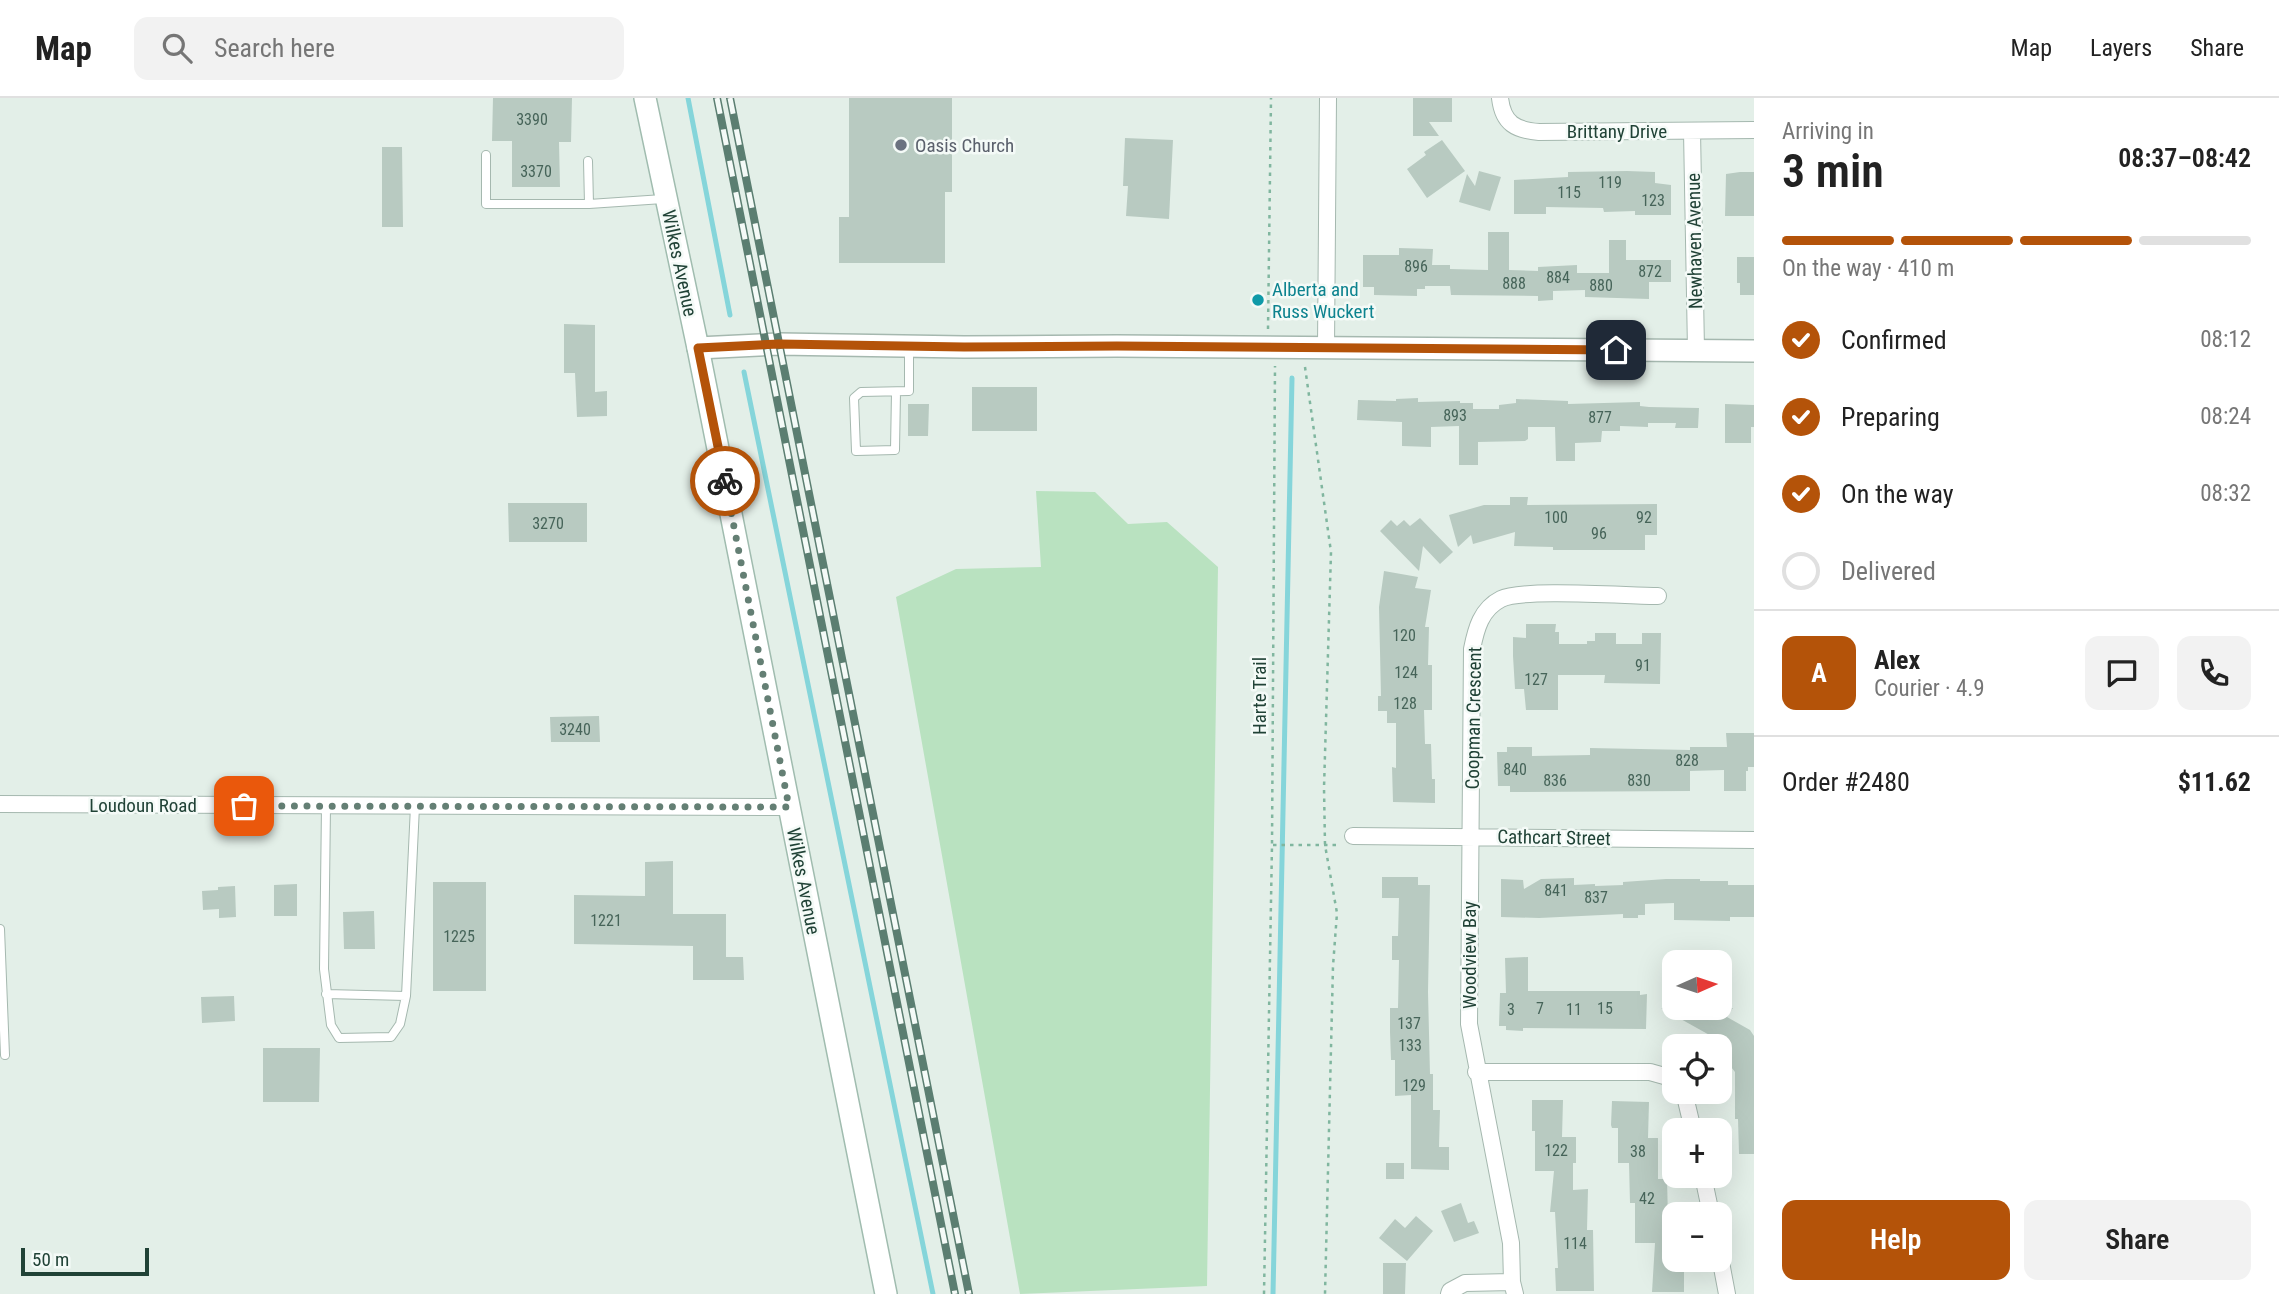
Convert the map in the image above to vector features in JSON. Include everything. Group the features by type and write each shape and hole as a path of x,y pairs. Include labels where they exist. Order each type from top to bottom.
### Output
{"main road":[{"name":"Wilkes Avenue","path":"645,98 698,348 886,1294"},
{"path":"698,348 779,344 1754,351"}],"street":[{"path":"1326,347 1328,98"},
{"name":"Brittany Drive","path":"1500,98 1501,107 1509,123 1520,130 1754,130"},
{"name":"Newhaven Avenue","path":"1692,131 1696,351"},
{"name":"Coopman Crescent","path":"1470,836 1472,649 1478,620 1501,599 1529,594 1658,596"},
{"name":"Loudoun Road","path":"0,804 789,807"},
{"name":"Cathcart Street","path":"1353,836 1754,840"},
{"name":"Woodview Bay","path":"1449,1294 1465,1283 1514,1288 1510,1243 1469,1024 1470,836"},
{"path":"1476,1072 1650,1072 1662,1075"},
{"path":"1723,1272 1727,1294"}],"lane":[{"path":"486,155 486,204 590,204 666,198"},
{"path":"588,161 590,204"},
{"path":"896,392 895,450 856,451 854,398 861,392 909,391 909,346"},
{"path":"326,806 324,969 331,1025 339,1038 391,1037 400,1024 406,996 415,806"},
{"path":"0,929 5,1055"},
{"path":"326,994 406,996"}],"path":[{"name":"Harte Trail","path":"1265,1294 1272,845 1275,371 1267,321 1271,98"},
{"path":"1301,347 1310,392 1331,552 1324,788 1325,845 1337,913 1333,966 1325,1294"},
{"path":"1272,845 1352,845 1353,836"}],"green space":[{"path":"1036,491 1095,492 1128,524 1167,522 1218,567 1207,1286 1020,1294 896,597 956,569 1041,567"}],"building":[{"path":"493,98 572,98 571,142 559,142 560,187 512,187 512,141 492,141"},
{"path":"849,98 952,98 952,192 945,192 945,263 839,263 839,217 849,217"},
{"path":"1413,98 1452,98 1452,122 1429,122 1439,136 1413,136"},
{"path":"1125,138 1173,140 1169,219 1126,216 1128,186 1123,186"},
{"path":"1442,140 1465,171 1427,198 1407,169 1426,155 1424,152"},
{"path":"382,147 402,147 403,227 382,227"},
{"path":"1479,171 1501,177 1490,211 1459,202 1467,174 1475,186"},
{"path":"1568,172 1655,172 1655,183 1671,185 1671,215 1635,215 1635,211 1604,212 1603,208 1546,207 1546,214 1514,214 1514,180 1568,177"},
{"path":"1754,172 1754,216 1725,216 1726,174"},
{"path":"1488,232 1509,232 1509,270 1538,271 1538,267 1577,265 1577,273 1609,273 1609,240 1626,240 1626,260 1671,260 1671,282 1649,282 1649,299 1585,297 1585,290 1553,291 1553,300 1538,301 1538,296 1451,295 1450,286 1425,286 1425,289 1417,289 1417,296 1374,295 1374,287 1363,287 1363,255 1399,255 1399,248 1433,249 1432,265 1450,265 1450,269 1488,270"},
{"path":"1737,257 1754,257 1754,295 1740,295"},
{"path":"564,324 595,325 595,392 607,391 607,416 577,417 575,373 564,373"},
{"path":"972,387 1037,387 1037,431 972,431"},
{"path":"1418,398 1418,402 1473,403 1473,409 1499,409 1499,405 1516,403 1516,399 1568,401 1568,404 1640,402 1640,406 1649,407 1699,408 1698,428 1675,428 1676,423 1648,423 1648,427 1620,426 1620,431 1602,431 1601,442 1575,443 1575,461 1556,461 1555,427 1528,427 1528,439 1525,441 1478,442 1478,465 1459,465 1459,426 1431,427 1431,447 1402,446 1402,422 1357,420 1358,400 1396,401"},
{"path":"908,404 929,404 928,436 908,436"},
{"path":"1725,404 1754,405 1751,443 1725,443"},
{"path":"1510,497 1528,497 1527,505 1657,504 1657,535 1645,535 1645,550 1553,550 1553,547 1514,546 1515,532 1473,544 1471,535 1458,547 1449,515 1484,505 1510,505"},
{"path":"508,503 587,503 587,542 509,542"},
{"path":"1420,518 1453,552 1440,564 1423,546 1419,571 1380,531 1391,520 1397,526 1404,520 1410,526"},
{"path":"1384,571 1418,577 1415,588 1431,590 1425,627 1429,627 1428,665 1432,665 1432,710 1424,710 1425,744 1431,744 1435,803 1393,802 1392,767 1396,768 1396,723 1387,723 1387,711 1378,711 1378,696 1381,696 1379,607"},
{"path":"1526,624 1556,624 1555,632 1559,632 1559,644 1587,644 1587,641 1595,641 1595,633 1616,633 1616,644 1642,644 1642,633 1661,633 1660,684 1604,683 1605,675 1558,675 1558,710 1526,710 1524,689 1515,689 1513,637 1526,638"},
{"path":"599,716 600,742 551,742 550,717"},
{"path":"1726,733 1754,733 1754,767 1748,767 1746,771 1746,791 1724,791 1724,770 1690,771 1690,791 1510,792 1510,786 1498,786 1497,752 1507,752 1507,747 1532,747 1532,756 1590,755 1590,748 1690,750 1690,747 1727,747"},
{"path":"673,861 673,914 726,914 726,957 743,957 744,980 693,980 693,946 574,944 574,895 645,896 645,862"},
{"path":"1382,877 1418,877 1418,885 1430,885 1430,1074 1433,1074 1433,1110 1440,1110 1439,1147 1449,1147 1449,1170 1411,1169 1411,1095 1395,1096 1395,1060 1391,1060 1390,1008 1398,1008 1399,960 1392,960 1392,936 1398,936 1399,898 1382,898"},
{"path":"1574,878 1574,885 1595,886 1666,879 1700,879 1728,881 1728,885 1754,885 1754,917 1730,917 1730,921 1674,920 1674,903 1645,904 1645,915 1638,915 1638,918 1623,918 1623,914 1501,917 1501,879 1523,880 1524,889 1541,879"},
{"path":"433,882 486,882 486,991 433,991"},
{"path":"297,884 297,916 274,916 274,885"},
{"path":"235,886 236,917 219,918 219,909 203,910 202,891"},
{"path":"374,911 375,949 344,949 343,912"},
{"path":"1528,957 1528,991 1640,991 1640,995 1647,994 1646,1029 1523,1028 1523,1031 1506,1030 1506,1026 1499,1026 1500,993 1506,993 1505,958"},
{"path":"234,996 235,1021 202,1023 201,997"},
{"path":"1683,1020 1732,1020 1750,1030 1754,1036 1754,1154 1739,1154 1732,1034 1708,1034"},
{"path":"263,1048 320,1048 319,1102 263,1102"},
{"path":"1532,1100 1563,1100 1562,1137 1576,1137 1573,1190 1588,1189 1587,1230 1593,1230 1594,1291 1556,1291 1555,1268 1558,1268 1555,1212 1550,1212 1554,1171 1535,1171"},
{"path":"1612,1101 1649,1102 1648,1138 1658,1138 1658,1179 1662,1179 1662,1188 1667,1188 1668,1202 1662,1202 1662,1272 1684,1272 1684,1292 1652,1292 1655,1243 1635,1243 1635,1203 1630,1203 1629,1163 1618,1163 1618,1128 1612,1128"},
{"path":"1386,1163 1404,1163 1404,1179 1386,1179"},
{"path":"1461,1203 1468,1223 1474,1221 1479,1233 1454,1242 1441,1211"},
{"path":"1416,1216 1433,1231 1407,1261 1379,1238 1395,1219 1405,1228"},
{"path":"1383,1263 1406,1263 1405,1294 1383,1294"}],"waterway":[{"path":"688,98 730,315"},
{"path":"744,372 933,1294"},
{"path":"1273,1294 1292,378"}],"railway":[{"path":"717,98 955,1294"},
{"path":"730,98 969,1294"}],"way so far":[{"path":"244,806 789,807 725,481"}],"place":[{"name":"Oasis Church","path":"901,145"},
{"name":"Alberta and Russ Wuckert","path":"1258,300"}],"route":[{"path":"725,481 698,348 779,344 1616,350"}]}
